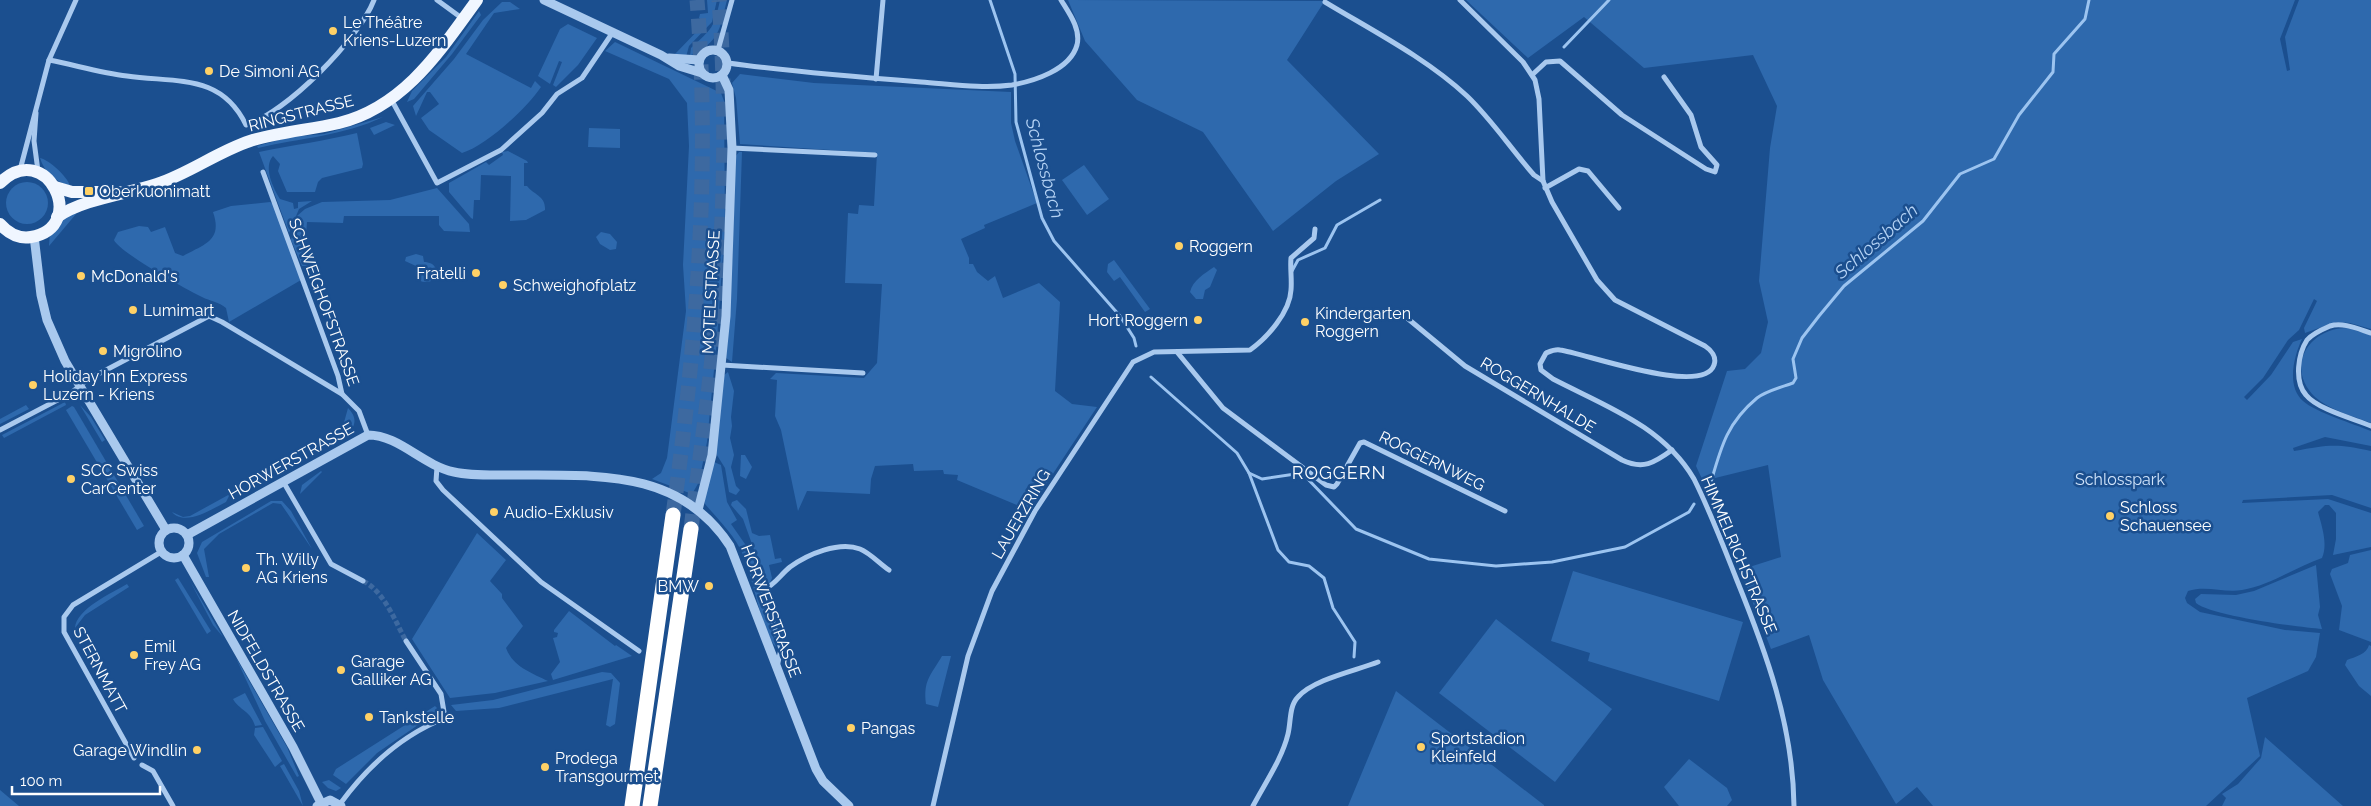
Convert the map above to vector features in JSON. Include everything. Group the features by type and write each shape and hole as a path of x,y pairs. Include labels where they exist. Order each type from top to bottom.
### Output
{"highway":[{"path":"632,806 673,515"},
{"path":"650,806 690,529"}],"main road":[{"name":"RINGSTRASSE","path":"34,236 46,231 57,217 77,206 176,177 241,144 351,119 369,112 391,98 425,70 477,0"},
{"path":"2,180 20,171 38,173 50,180 55,187 60,204 57,217"},
{"name":"RINGSTRASSE","path":"55,187 75,192 124,193"},
{"path":"3,230 22,237 34,236"}],"street":[{"path":"20,171 49,60 76,0"},
{"path":"49,60 118,75 201,84 218,91 229,99 246,125 269,115 322,70 363,22 374,0"},
{"path":"437,0 463,20"},
{"path":"718,50 732,0"},
{"path":"876,78 883,0"},
{"path":"728,63 815,74 978,85 1011,85 1054,71 1068,60 1077,47 1076,26 1061,0"},
{"name":"HIMMELRICHSTRASSE","path":"1460,0 1523,62 1532,75 1539,93 1543,181 1545,188 1596,280 1619,302 1705,346 1713,354 1714,364 1709,372 1704,374 1667,374 1634,370 1555,350 1543,356 1540,364 1541,370 1553,380 1639,423 1672,450 1688,469 1706,504 1766,650 1781,702 1790,746 1794,806"},
{"path":"547,1 691,71 702,73 710,78 722,75 728,63 727,58 718,50 707,51 699,60"},
{"name":"HIMMELRICHSTRASSE","path":"1325,2 1416,58 1457,87 1484,114 1534,174 1543,181"},
{"path":"391,98 437,183 501,150 542,112 557,94 582,78 613,32"},
{"path":"667,58 699,60"},
{"path":"699,60 702,73"},
{"path":"1532,75 1546,62 1560,61 1622,115 1706,169 1715,172 1717,165 1700,144 1691,115 1664,77"},
{"name":"MOTELSTRASSE","path":"698,510 712,455 726,316 732,148 729,90 722,75"},
{"path":"38,97 34,141 38,173"},
{"path":"732,148 875,155"},
{"path":"1545,188 1579,169 1588,170 1619,208"},
{"name":"SCHWEIGHOFSTRASSE","path":"263,172 338,376 342,394 359,411 368,435"},
{"path":"1176,352 1250,350 1258,345 1281,315 1289,300 1292,289 1291,258 1314,238 1316,229"},
{"path":"34,236 41,295 47,320 65,361 166,530"},
{"name":"ROGGERNHALDE","path":"1401,313 1465,366 1622,460 1633,465 1650,464 1672,450"},
{"path":"0,430 208,316 228,325 342,394"},
{"path":"2371,333 2349,326 2331,326 2308,340 2298,368 2299,380 2305,395 2318,404 2371,426"},
{"name":"LAUERZRING","path":"933,806 968,656 984,609 1034,510 1133,362 1154,352 1176,352"},
{"name":"ROGGERNWEG","path":"1176,352 1223,408 1326,485 1334,487 1337,484 1360,443 1364,442 1505,511"},
{"path":"722,365 863,373"},
{"name":"HORWERSTRASSE","path":"187,535 368,435 385,436 437,467 470,474 614,477 663,490 687,502 712,521 730,546 816,769 823,781 849,806"},
{"path":"437,467 436,481 443,490 526,570 639,652"},
{"path":"284,483 331,564 363,581"},
{"path":"178,528 187,535 189,546 183,555 171,558 161,552 158,540 166,530 178,528"},
{"path":"777,666 781,649 763,590 770,587 789,568 802,560 844,546 862,550 889,570"},
{"name":"STERNMATT","path":"134,758 64,632 63,624 73,606 161,552"},
{"name":"NIDFELDSTRASSE","path":"183,555 293,748 319,804"},
{"path":"319,804 330,800 340,805 357,782 380,758 430,724 445,718 441,694 406,641"},
{"path":"1254,806 1282,751 1288,734 1292,706 1298,697 1321,683 1378,662"},
{"path":"142,765 153,771 174,806"}],"green space":[{"path":"707,0 717,0 712,22 689,46 686,57 675,54 705,23 699,18 700,14 708,13"},
{"path":"720,0 727,0 717,34 700,51 690,56 691,48 708,32 714,23"},
{"path":"1068,0 1322,1 1324,2 1287,60 1379,154 1336,181 1273,231 1203,132 1137,100 1085,41"},
{"name":"Schlosspark","path":"1466,0 2295,0 2280,39 2287,71 2290,70 2285,37 2299,0 2371,0 2371,329 2350,323 2336,322 2305,333 2304,328 2317,301 2314,299 2299,330 2288,340 2263,378 2244,397 2247,400 2271,375 2293,342 2302,339 2296,354 2293,371 2293,379 2298,395 2303,401 2316,409 2371,431 2371,446 2325,437 2293,448 2294,451 2332,446 2371,451 2371,508 2332,495 2243,500 2242,503 2328,499 2371,513 2371,547 2333,555 2336,539 2336,513 2329,505 2325,505 2318,512 2323,529 2324,553 2322,558 2263,585 2235,591 2195,589 2188,591 2185,598 2187,603 2200,612 2285,630 2320,633 2316,657 2308,671 2247,698 2260,756 2206,806 1933,806 1917,787 1896,804 1823,680 1809,635 1771,649 1740,570 1781,557 1768,465 1703,481 1696,466 1727,371 1745,369 1761,353 1768,322 1759,281 1770,148 1777,106 1753,55 1644,68 1584,17 1528,58"},
{"path":"502,2 510,2 520,9 494,13 466,54 531,88 535,81 541,87 535,96 494,135 462,153 429,130 421,118 439,104 430,92 427,92 416,116 413,106 454,59 483,20"},
{"path":"479,11 481,15 452,54 414,99 407,102 412,91 446,57"},
{"path":"568,24 597,38 578,65 556,87 553,85 562,62 559,61 550,84 538,76 560,29"},
{"path":"615,42 721,93 724,101 725,225 717,339 707,442 699,482 692,494 652,479 661,473 667,458 686,311 683,265 689,146 687,103 669,79 605,51"},
{"path":"740,74 814,83 1011,92 1011,123 1015,141 1037,203 984,225 985,228 961,239 969,258 969,264 973,264 977,272 988,281 995,276 1003,298 1039,283 1060,302 1055,391 1072,404 1097,407 1029,510 957,480 958,475 944,474 943,470 914,471 913,464 875,466 871,479 870,494 807,491 798,511 781,430 775,416 777,380 770,379 776,373 864,378 877,363 882,284 845,283 848,213 858,214 859,205 874,206 877,153 740,144 736,98 732,83"},
{"path":"383,117 337,133 258,148 257,146 290,137 324,134"},
{"path":"386,122 395,125 374,135 370,128"},
{"path":"589,128 620,129 620,148 588,147"},
{"path":"357,133 363,164 362,168 322,178 318,182 315,192 287,192 278,171 280,164 273,156 270,161 269,172 280,199 293,203 294,209 298,208 298,202 312,201 299,209 289,233 259,152"},
{"path":"508,151 527,161 528,163 524,163 524,186 527,186 542,199 545,210 526,220 510,221 511,176 481,175 480,200 474,200 473,219 471,218 449,192 449,183 486,162 489,165 503,155 502,152"},
{"path":"739,152 742,152 737,299 732,362 726,358 726,353 732,263 735,157"},
{"path":"40,158 57,169 70,186 51,176 44,168"},
{"path":"1084,165 1109,199 1087,215 1062,180"},
{"path":"31,182 39,185 45,191 48,203 45,215 39,221 23,224 15,221 9,215 6,199 9,191 15,185"},
{"path":"437,188 469,224 470,232 444,231 439,225 439,216 344,216 343,223 307,222 305,249 311,266 302,266 291,240 297,216 305,209 322,202 390,200"},
{"path":"270,202 273,204 301,280 229,322 226,308 194,293 154,270 128,253 114,240 118,232 139,226 148,227 151,232 165,227 175,253 183,256 210,240 213,236 215,222 213,212 231,206"},
{"path":"73,209 76,214 49,246 50,232"},
{"path":"601,232 610,234 617,242 616,249 610,250 600,244 596,237"},
{"path":"416,254 423,256 424,262 434,265 437,273 434,280 426,282 419,280 415,275 416,266 405,261 406,257"},
{"path":"1114,260 1150,309 1145,312 1120,277 1114,281 1107,272 1108,264"},
{"path":"1214,267 1217,270 1210,287 1205,290 1203,299 1196,299 1190,292 1191,288 1199,278"},
{"path":"2347,328 2371,335 2371,423 2321,402 2306,386 2302,374 2302,362 2305,352 2312,342 2321,335 2333,330"},
{"path":"728,372 734,391 730,438 734,455 731,467 736,486 740,490 736,495 729,492 725,468 715,452 723,376"},
{"path":"65,402 66,405 4,438 2,435"},
{"path":"26,405 29,409 0,424 0,419"},
{"path":"80,405 91,417 105,440 102,442"},
{"path":"72,406 144,526 137,530 66,410"},
{"path":"348,408 352,412 355,421 350,432 342,438 338,433 343,426"},
{"path":"741,455 745,455 752,467 746,479 740,476"},
{"path":"714,462 721,465 727,502 737,520 731,524 752,554 776,647 766,630 744,557 727,529 705,504 704,497"},
{"path":"322,472 300,494 302,485"},
{"path":"230,494 226,502 199,515 184,518 172,512 183,517 190,516"},
{"path":"737,500 746,509 752,533 759,536 770,535 775,559 781,558 782,562 769,565 772,578 770,583 766,583 743,519 731,505 732,502"},
{"path":"271,501 282,501 291,511 312,549 281,504 273,503 219,534 204,549 209,577 206,577 197,553 202,542"},
{"path":"477,533 506,560 490,581 502,594 502,598 523,626 506,648 509,655 518,665 548,681 495,693 450,698 412,639"},
{"path":"2371,550 2371,642 2339,630 2342,606 2330,574 2332,569 2348,563 2350,555"},
{"path":"2316,565 2320,607 2318,615 2322,629 2237,616 2205,608 2196,603 2195,599 2201,594 2236,595 2254,591"},
{"path":"1573,571 1743,622 1719,701 1588,661 1590,653 1551,641"},
{"path":"178,578 211,631 207,634 175,580"},
{"path":"190,581 223,637 213,625"},
{"path":"127,584 129,587 85,615 75,628 81,614 88,608"},
{"path":"569,611 615,646 632,656 553,680 551,674 560,662 553,638 557,637 558,633 554,632 554,630"},
{"path":"1496,619 1612,709 1555,782 1439,693"},
{"path":"2369,645 2371,646 2371,696 2359,686 2345,665 2347,660 2363,653"},
{"path":"942,656 951,656 938,707 926,704 925,696 929,678"},
{"path":"236,658 287,747 299,776 297,777 265,721"},
{"path":"602,672 611,673 620,683 615,724 610,727 606,725 613,679 499,708 456,711 451,705 493,700"},
{"name":"Sportstadion Kleinfeld","path":"1396,691 1544,805 1544,806 1348,806"},
{"path":"245,693 262,725 255,726 251,717 233,699"},
{"path":"435,706 437,708 434,714 377,753 346,784 333,775 336,769"},
{"path":"263,727 282,761 275,767 254,735 255,728"},
{"path":"2265,737 2343,806 2222,806 2226,798 2222,794 2238,784 2261,758"},
{"path":"1689,759 1727,788 1732,800 1727,806 1679,806 1664,787"},
{"path":"284,764 299,791 303,806 280,766"},
{"path":"329,780 341,788 336,791 328,788 322,782"},
{"path":"0,790 19,806 0,806"}],"waterway":[{"name":"Schlossbach","path":"990,0 1015,74 1016,122 1042,218 1054,241 1120,316 1134,338 1136,346"},
{"path":"1564,47 1609,0"},
{"name":"Schlossbach","path":"1711,482 1726,436 1732,426 1757,398 1769,391 1793,383 1796,378 1793,359 1802,338 1844,286 1923,221 1960,174 1994,159 2019,115 2053,72 2054,54 2085,19 2089,0"},
{"path":"1292,271 1298,260 1325,248 1337,225 1380,200"},
{"path":"1151,377 1237,453 1249,473 1262,479 1302,473 1356,529 1429,559 1496,566 1552,562 1625,547 1689,512 1694,504"},
{"path":"1249,473 1278,550 1289,562 1309,566 1324,578 1333,608 1355,642 1354,657"}],"tunnel":[{"path":"673,515 694,323 702,194 701,64 697,0"},
{"path":"691,529 706,414 720,263 724,111 719,0"},
{"path":"363,581 383,599 406,641"}],"place":[{"name":"Le Théâtre Kriens-Luzern","path":"333,31"},
{"name":"De Simoni AG","path":"209,71"},
{"name":"Oberkuonimatt","path":"89,191"},
{"name":"Roggern","path":"1179,246"},
{"name":"Fratelli","path":"476,273"},
{"name":"McDonald's","path":"81,276"},
{"name":"Schweighofplatz","path":"503,285"},
{"name":"Lumimart","path":"133,310"},
{"name":"Hort Roggern","path":"1198,320"},
{"name":"Kindergarten Roggern","path":"1305,322"},
{"name":"Migrolino","path":"103,351"},
{"name":"Holiday Inn Express Luzern - Kriens","path":"33,385"},
{"name":"SCC Swiss CarCenter","path":"71,479"},
{"name":"Audio-Exklusiv","path":"494,512"},
{"name":"Schloss Schauensee","path":"2110,516"},
{"name":"Th. Willy AG Kriens","path":"246,568"},
{"name":"BMW","path":"709,586"},
{"name":"Emil Frey AG","path":"134,655"},
{"name":"Garage Galliker AG","path":"341,670"},
{"name":"Tankstelle","path":"369,717"},
{"name":"Pangas","path":"851,728"},
{"name":"Sportstadion Kleinfeld","path":"1421,747"},
{"name":"Garage Windlin","path":"197,750"},
{"name":"Prodega Transgourmet","path":"545,767"}],"district":[{"name":"ROGGERN","path":"1339,472"}]}
